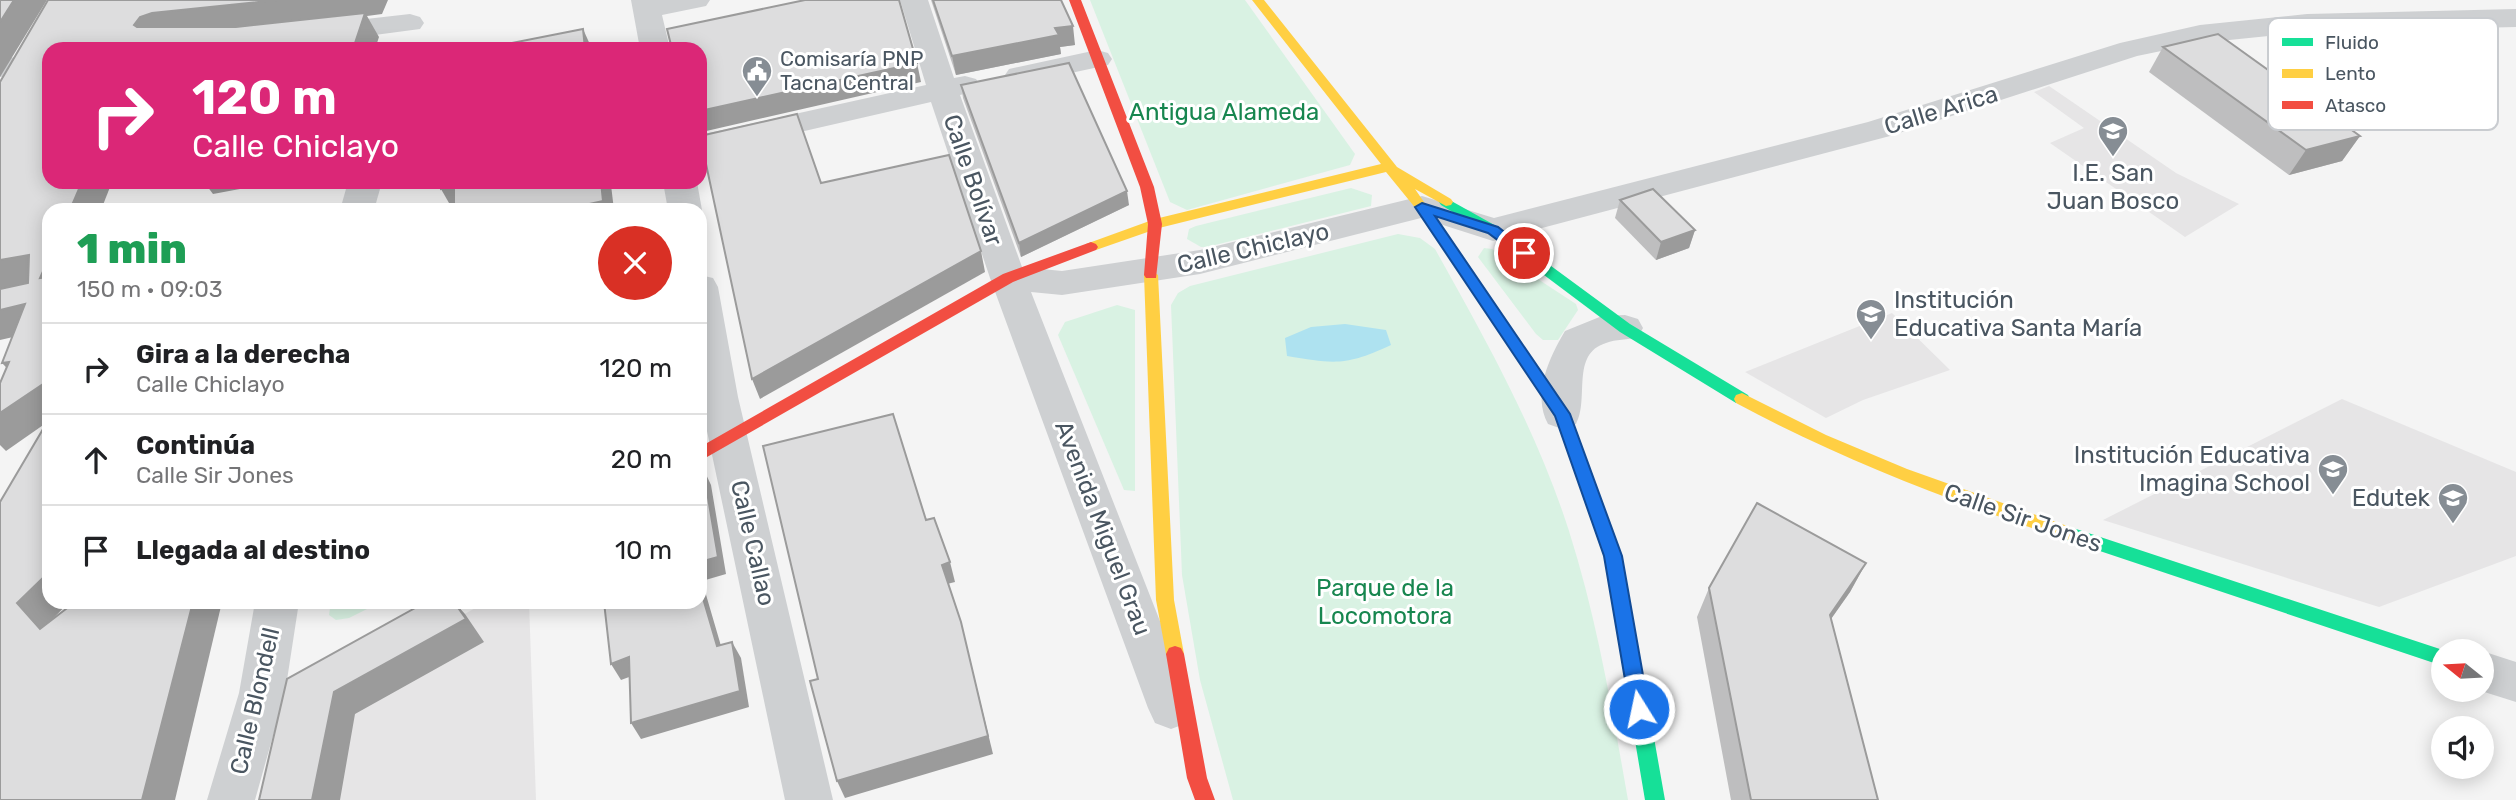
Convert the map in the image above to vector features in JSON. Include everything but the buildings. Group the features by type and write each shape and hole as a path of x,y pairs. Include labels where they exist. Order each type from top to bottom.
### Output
{"main road":[{"name":"Avenida Miguel Grau","path":"1074,0 1147,187 1155,224 1151,271 1165,600 1201,789"},
{"path":"1258,0 1422,207 1562,414 1613,556 1655,800"},
{"path":"1388,167 1493,230"},
{"name":"Calle Chiclayo","path":"714,447 1008,278 1155,224 1388,167"},
{"name":"Calle Sir Jones","path":"1493,230 1625,328 1770,415 1863,460 1952,495 2431,654"}],"street":[{"path":"654,42 647,4 696,0"},
{"name":"Calle Bolívar","path":"914,0 942,90 1008,278"},
{"name":"Calle Arica","path":"2498,19 2516,18"},
{"path":"290,36 410,24"},
{"name":"Calle Arica","path":"1493,230 1879,129 2164,41 2268,27"},
{"path":"20,73 44,32"},
{"path":"707,143 942,90 1097,60"},
{"path":"1422,207 1493,230"},
{"name":"Calle Chiclayo","path":"1008,278 1062,283 1151,271 1200,262 1422,207"},
{"name":"Avenida Miguel Grau","path":"1008,278 1201,789"},
{"path":"1562,414 1563,372 1578,340 1602,329 1625,328"},
{"name":"Calle Callao","path":"707,367 714,447 809,800"},
{"name":"Calle Blondell","path":"231,800 262,693 276,609"},
{"path":"262,693 310,667"},
{"path":"2494,675 2516,682"}],"shaded area":[{"name":"I.E. San Juan Bosco","path":"2049,86 2176,173 2239,204 2185,237 2050,143 2084,128 2034,92"},
{"name":"Institución Educativa Santa María","path":"1892,313 1950,370 1863,400 1826,418 1745,372"},
{"name":"Institución Educativa Imagina School","path":"2342,399 2516,472 2516,556 2379,607 2103,520"},
{"path":"474,609 529,609 536,800 288,800 310,701"}],"green space":[{"name":"Antigua Alameda","path":"1090,0 1245,0 1355,154 1350,165 1187,210 1170,202"},
{"path":"1351,188 1372,195 1371,206 1207,247 1201,247 1187,239 1189,229 1196,226"},
{"name":"Parque de la Locomotora","path":"1398,234 1420,238 1435,249 1491,352 1542,458 1569,531 1588,597 1628,800 1233,800 1200,680 1182,575 1171,305 1178,293 1190,286"},
{"path":"1484,248 1492,249 1576,304 1578,310 1558,340 1543,340 1536,334 1478,257"},
{"path":"1117,305 1135,310 1135,491 1124,490 1058,335 1065,322"},
{"path":"330,609 367,609 349,618 336,620 329,615"}],"water":[{"path":"1345,324 1386,330 1391,345 1351,360 1329,362 1287,356 1285,338 1311,327"}],"traffic: fast":[{"path":"1446,202 1493,230 1625,328 1742,399"},
{"path":"1538,379 1562,414 1613,557 1655,800"},
{"path":"2067,533 2431,654"}],"traffic: slow":[{"path":"1258,0 1422,207 1538,379"},
{"path":"1091,247 1155,224 1388,167 1446,202"},
{"path":"1151,275 1165,600 1175,654"},
{"path":"1742,399 1820,439 1901,474 2067,533"}],"traffic: jam":[{"path":"1075,0 1147,187 1155,224 1151,275"},
{"path":"707,451 1008,278 1091,247"},
{"path":"1175,654 1197,778 1205,800"}],"place":[{"name":"Comisaría PNP Tacna Central","path":"757,98"},
{"name":"I.E. San Juan Bosco","path":"2113,158"},
{"name":"Institución Educativa Santa María","path":"1871,341"},
{"name":"Institución Educativa Imagina School","path":"2333,496"},
{"name":"Edutek","path":"2453,525"}],"route":[{"path":"1524,253 1493,230 1422,207 1562,414 1613,556 1639,709"}]}
